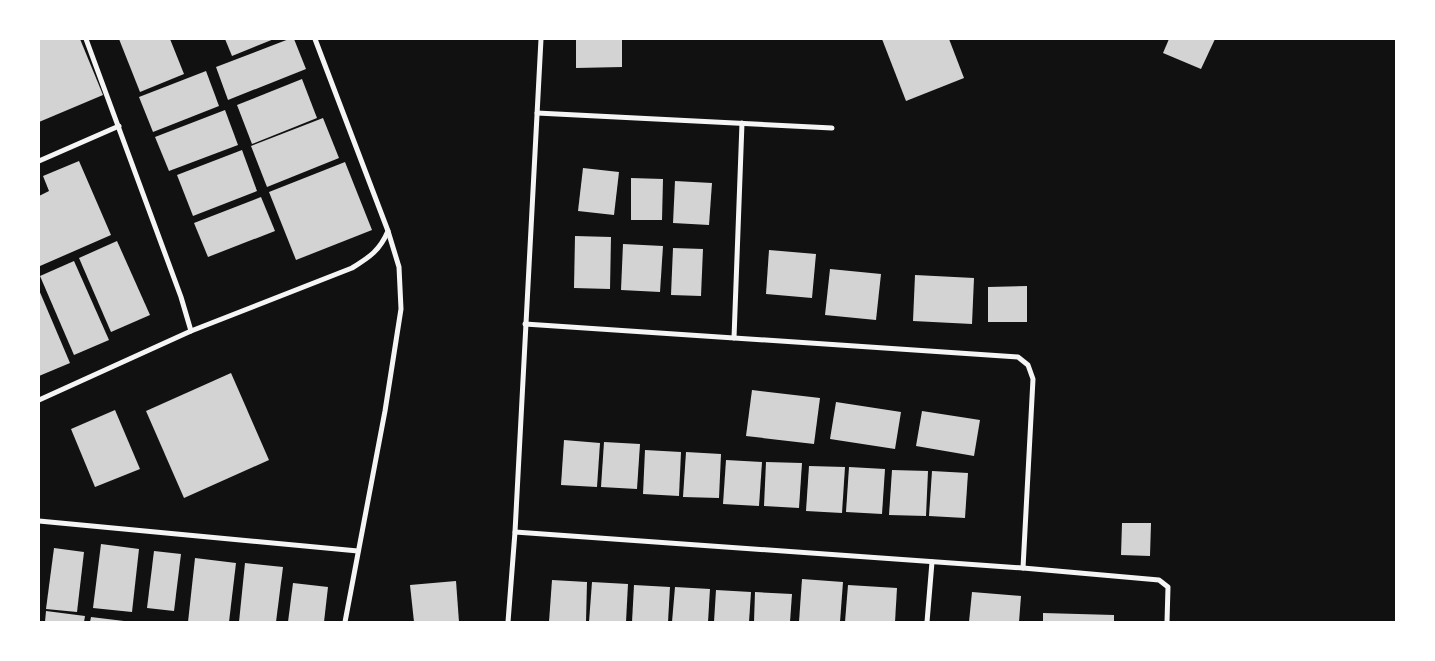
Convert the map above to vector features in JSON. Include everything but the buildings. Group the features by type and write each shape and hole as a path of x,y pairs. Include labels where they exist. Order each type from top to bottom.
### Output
{"street":[{"path":"86,39 192,331"},
{"path":"315,39 388,231 399,267 401,309 385,411 346,622"},
{"path":"508,622 516,532 525,324 541,39"},
{"path":"537,113 832,128"},
{"path":"734,338 742,123"},
{"path":"39,161 119,126"},
{"path":"39,400 192,331 352,268 369,258 382,245 388,231"},
{"path":"525,324 1018,357 1028,366 1033,379 1023,568"},
{"path":"39,521 358,551"},
{"path":"516,532 1023,568 1158,580 1168,587 1167,622"},
{"path":"927,622 932,562"}]}
